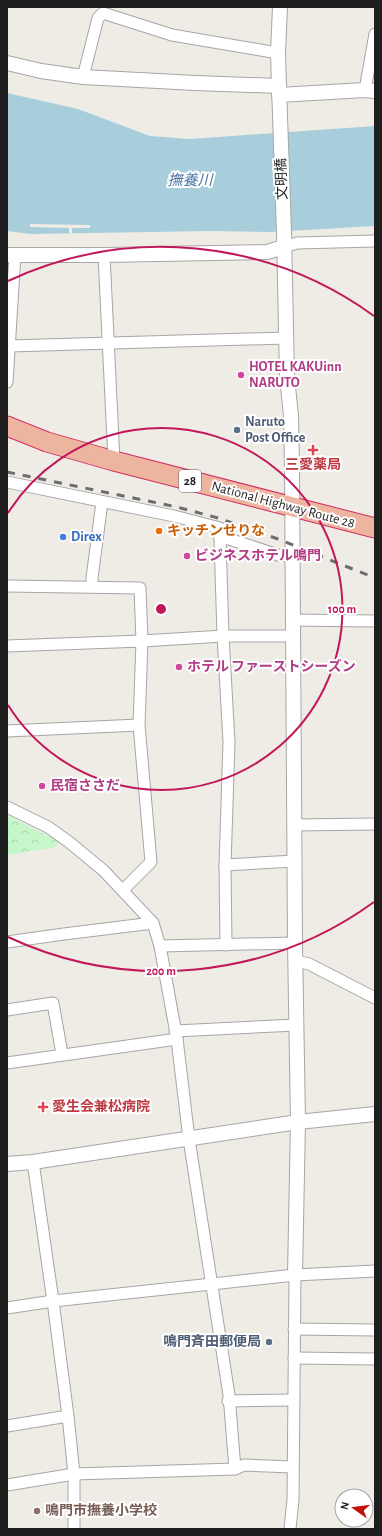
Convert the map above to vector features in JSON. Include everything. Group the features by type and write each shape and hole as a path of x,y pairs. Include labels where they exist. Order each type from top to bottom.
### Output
{"highway":[{"name":"National Highway Route 28","path":"7,426 47,442 114,461 292,508 375,528"}],"street":[{"name":"文明橋","path":"280,7 278,53 287,377 291,416 294,861 298,1122 295,1275"},
{"path":"83,77 98,18 103,13 110,11 172,35 278,53"},
{"path":"7,63 41,71 83,77 279,90 370,91 375,34"},
{"path":"7,382 10,346 11,255 267,252 284,240 297,243 375,241"},
{"path":"104,255 114,461"},
{"path":"10,346 286,338"},
{"path":"7,482 174,516 220,528 223,636 229,742 225,865 226,945"},
{"path":"92,587 102,502"},
{"path":"220,538 229,539 278,555 292,556"},
{"path":"7,586 140,588 142,641 140,724 151,862 123,890"},
{"path":"292,620 375,621"},
{"path":"7,646 142,641 223,636 292,636"},
{"path":"7,731 140,724"},
{"path":"7,807 48,827 69,842 103,870 153,923 160,946 176,1035 189,1138 212,1284 228,1400 235,1469"},
{"path":"294,825 375,824"},
{"path":"225,865 294,861"},
{"path":"7,942 153,923"},
{"path":"160,946 295,943"},
{"path":"295,961 308,964 375,998"},
{"path":"7,1010 53,1003 62,1054"},
{"path":"7,1063 176,1035 296,1025"},
{"path":"7,1164 33,1162 298,1122 375,1114"},
{"path":"33,1162 68,1416 74,1474 74,1529"},
{"path":"7,1308 53,1301 295,1275 375,1271"},
{"path":"290,1529 293,1500 292,1467 295,1275"},
{"path":"294,1329 375,1330"},
{"path":"294,1358 375,1359"},
{"path":"228,1400 294,1400"},
{"path":"7,1426 68,1416"},
{"path":"7,1485 74,1474 235,1469 244,1465 292,1467"}],"green space":[{"path":"7,815 58,841 56,847 7,855"}],"water":[{"name":"撫養川","path":"7,93 78,109 150,136 190,139 375,126 375,226 270,232 210,231 31,234 7,231"}],"pier":[{"path":"30,224 90,225 90,228 72,228 72,233 69,233 69,228 30,227"}],"railway":[{"path":"7,472 177,507 218,518 278,539 375,578"}],"place":[{"name":"HOTEL KAKUinn NARUTO","path":"241,375"},
{"name":"Naruto Post Office","path":"237,430"},
{"name":"三愛薬局","path":"313,450"},
{"name":"キッチンせりな","path":"159,531"},
{"name":"Direx","path":"63,537"},
{"name":"ビジネスホテル鳴門","path":"187,556"},
{"name":"ホテル ファーストシーズン","path":"179,667"},
{"name":"民宿ささだ","path":"42,786"},
{"name":"愛生会兼松病院","path":"43,1107"},
{"name":"鳴門斉田郵便局","path":"269,1342"},
{"name":"鳴門市撫養小学校","path":"37,1511"}]}
